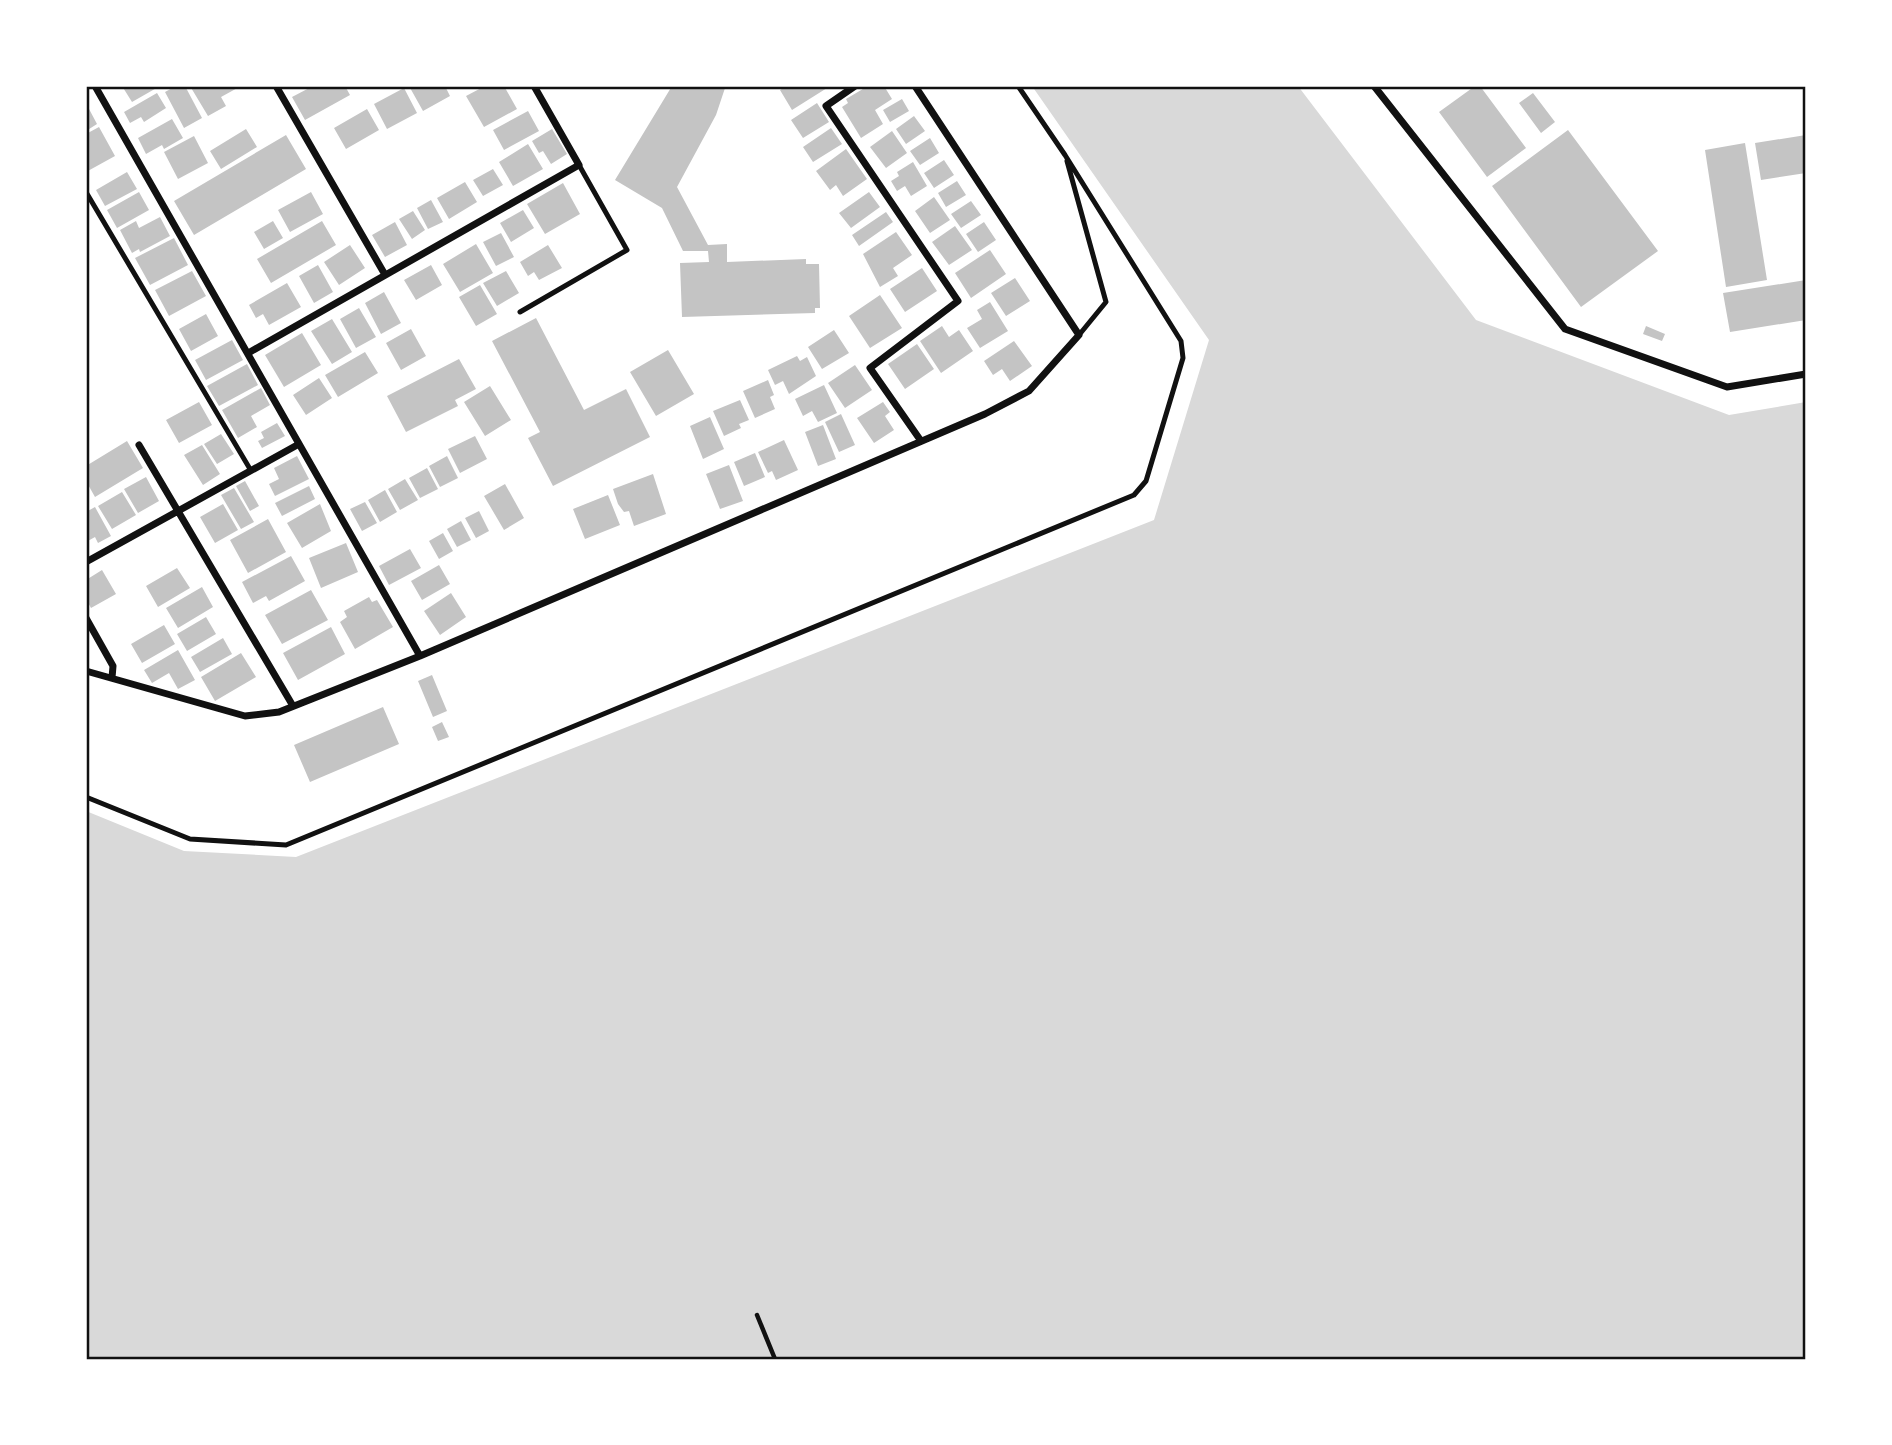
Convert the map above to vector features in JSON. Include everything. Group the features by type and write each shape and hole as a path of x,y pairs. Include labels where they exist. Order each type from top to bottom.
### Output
{"street":[{"path":"95,86 250,352 299,444 420,656"},
{"path":"276,86 384,273"},
{"path":"250,352 384,273 579,165 534,86"},
{"path":"855,86 826,106 958,301 870,368 921,441"},
{"path":"86,671 245,716 279,712 420,656 985,414 1029,391 1079,335 915,86"},
{"path":"1374,86 1565,329 1727,387 1806,373"},
{"path":"139,444 293,706"},
{"path":"86,562 299,444"},
{"path":"86,618 113,666 112,678"}],"lane":[{"path":"86,797 190,839 286,845 1134,495 1146,481 1183,358 1181,341 1065,155 1018,86"},
{"path":"1065,155 1106,302 1079,335"},
{"path":"520,312 627,250 579,165"},
{"path":"86,192 250,469"}],"path":[{"path":"757,1315 775,1359"}],"shaded area":[{"path":"1032,86 1298,86 1476,320 1729,415 1806,402 1806,1359 86,1359 86,811 184,851 296,857 1154,520 1209,340"}],"building":[{"path":"122,86 160,86 132,102"},
{"path":"176,86 185,86 202,118 184,128 165,92"},
{"path":"190,86 241,86 221,97 226,106 208,116"},
{"path":"313,86 345,86 350,95 305,120 292,97"},
{"path":"409,86 445,86 450,96 423,111"},
{"path":"485,86 504,86 517,109 484,127 466,96"},
{"path":"672,86 725,88 716,115 677,187 708,245 727,244 727,262 806,259 806,264 819,264 820,308 815,308 815,313 682,317 680,263 709,262 708,251 683,251 662,208 615,180"},
{"path":"787,86 827,88 792,110 780,90"},
{"path":"868,86 884,86 892,99 875,110 883,124 861,138 842,107 848,103 846,99"},
{"path":"1475,86 1480,86 1526,148 1487,177 1439,112"},
{"path":"404,88 417,113 387,129 374,104"},
{"path":"157,93 166,108 144,122 141,117 130,123 124,112"},
{"path":"1533,93 1555,122 1541,133 1519,103"},
{"path":"902,99 909,111 890,122 883,110"},
{"path":"817,103 829,122 803,138 791,120"},
{"path":"88,107 97,124 86,131 86,108"},
{"path":"367,109 379,130 346,149 334,128"},
{"path":"528,111 539,131 504,150 493,130"},
{"path":"914,116 925,131 906,144 896,129"},
{"path":"172,119 183,138 164,149 162,145 146,154 138,138"},
{"path":"99,127 115,156 86,172 86,134"},
{"path":"831,128 842,144 813,162 803,147"},
{"path":"246,129 257,147 221,169 210,151"},
{"path":"552,129 567,154 551,164 543,151 539,153 532,141"},
{"path":"1568,130 1658,251 1581,307 1492,186"},
{"path":"892,131 907,153 886,168 870,147"},
{"path":"286,135 306,169 194,235 174,201"},
{"path":"1806,135 1806,173 1761,180 1755,143"},
{"path":"194,136 208,163 178,179 164,152"},
{"path":"930,138 939,153 920,165 910,151"},
{"path":"1745,143 1767,280 1726,287 1705,150"},
{"path":"528,144 543,169 513,186 499,162"},
{"path":"846,149 867,179 843,196 836,185 830,190 816,171"},
{"path":"944,160 954,175 934,188 924,173"},
{"path":"913,162 927,186 911,196 905,186 897,191 891,181 899,176 897,172"},
{"path":"493,169 503,185 483,196 473,180"},
{"path":"127,172 137,189 105,206 96,190"},
{"path":"957,181 966,195 946,207 938,193"},
{"path":"465,182 477,202 449,219 437,198"},
{"path":"563,183 580,214 545,234 527,204"},
{"path":"139,192 149,210 117,228 107,210"},
{"path":"311,192 323,214 290,232 278,210"},
{"path":"869,192 880,207 851,228 839,213"},
{"path":"934,197 950,220 930,233 915,211"},
{"path":"431,200 443,222 428,229 417,208"},
{"path":"971,201 981,215 961,228 951,214"},
{"path":"523,210 534,228 511,242 500,223"},
{"path":"413,211 425,230 412,239 399,219"},
{"path":"886,212 893,222 859,246 852,235"},
{"path":"160,217 170,236 140,252 139,249 132,253 120,230 136,221 139,228"},
{"path":"273,221 283,238 264,249 254,232"},
{"path":"322,221 336,245 271,283 257,259"},
{"path":"395,222 407,245 385,257 372,235"},
{"path":"984,222 996,240 978,252 966,234"},
{"path":"955,226 972,250 949,265 932,242"},
{"path":"896,232 912,255 893,268 898,276 880,287 863,254"},
{"path":"501,233 514,257 496,266 483,242"},
{"path":"174,238 188,265 150,285 135,258"},
{"path":"476,244 493,273 460,292 443,264"},
{"path":"350,245 365,268 339,285 324,262"},
{"path":"548,245 562,268 539,280 534,272 528,276 520,262"},
{"path":"990,250 1006,274 971,298 955,273"},
{"path":"318,265 333,292 314,303 299,276"},
{"path":"431,265 442,285 416,300 404,280"},
{"path":"922,268 937,291 905,312 890,289"},
{"path":"192,271 206,296 169,316 155,290"},
{"path":"506,271 519,293 497,306 483,283"},
{"path":"1015,278 1030,301 1006,316 991,293"},
{"path":"1806,280 1806,320 1730,332 1723,293"},
{"path":"287,283 301,307 269,325 263,314 256,318 249,305"},
{"path":"480,285 497,314 476,326 459,297"},
{"path":"384,292 401,323 381,334 365,303"},
{"path":"880,295 902,328 870,348 849,316"},
{"path":"990,302 1008,331 980,348 967,328 982,319 977,310"},
{"path":"359,308 376,337 356,348 340,319"},
{"path":"206,314 218,336 191,351 179,329"},
{"path":"536,318 584,410 626,389 650,437 553,486 528,438 540,432 492,341"},
{"path":"332,319 352,352 332,364 311,331"},
{"path":"942,326 949,337 959,330 973,351 941,373 920,341"},
{"path":"1646,326 1665,334 1662,341 1643,334"},
{"path":"411,329 426,356 401,370 386,343"},
{"path":"834,330 849,353 822,369 808,347"},
{"path":"302,333 321,365 284,387 265,355"},
{"path":"232,340 243,360 206,380 195,360"},
{"path":"1014,341 1032,366 1010,381 1002,369 993,375 984,361"},
{"path":"917,344 934,369 905,389 888,364"},
{"path":"668,350 694,394 656,416 630,372"},
{"path":"365,352 378,373 338,397 325,375"},
{"path":"797,356 800,361 807,357 816,376 789,394 783,381 775,385 768,370"},
{"path":"459,359 476,389 455,400 458,406 406,432 387,396"},
{"path":"247,364 258,385 219,406 207,386"},
{"path":"855,365 872,390 845,408 828,383"},
{"path":"319,378 332,398 306,415 293,395"},
{"path":"768,380 774,395 770,397 775,409 755,418 743,391"},
{"path":"824,385 837,413 818,422 812,411 803,416 795,399"},
{"path":"490,386 511,420 485,436 464,402"},
{"path":"261,388 270,405 251,416 257,427 238,438 222,410"},
{"path":"740,400 749,420 739,424 741,428 724,436 713,411"},
{"path":"199,402 212,425 179,443 166,420"},
{"path":"883,402 890,412 885,416 894,430 874,443 857,418"},
{"path":"841,414 855,445 839,452 825,422"},
{"path":"710,417 724,449 703,459 690,426"},
{"path":"277,423 285,436 262,448 258,441 264,438 261,432"},
{"path":"823,425 836,459 818,466 805,432"},
{"path":"221,434 234,454 217,464 204,444"},
{"path":"475,436 487,459 460,473 448,449"},
{"path":"784,440 798,470 776,480 772,471 768,473 758,452"},
{"path":"127,441 143,468 95,497 86,481 86,466"},
{"path":"202,445 220,474 203,485 184,455"},
{"path":"755,453 765,477 744,486 734,462"},
{"path":"297,456 309,479 275,496 269,484 279,479 274,468"},
{"path":"447,456 458,478 440,487 429,466"},
{"path":"729,465 743,501 720,509 706,474"},
{"path":"427,468 438,489 420,498 409,478"},
{"path":"653,474 666,514 634,526 629,511 624,512 618,504 613,489"},
{"path":"146,477 159,501 138,513 124,489"},
{"path":"405,479 418,500 400,510 388,489"},
{"path":"245,481 259,506 250,511 236,486"},
{"path":"505,484 524,518 504,530 484,496"},
{"path":"309,486 315,499 282,516 275,503"},
{"path":"234,488 254,522 241,529 221,495"},
{"path":"385,490 397,512 380,522 368,500"},
{"path":"122,492 136,515 112,529 98,506"},
{"path":"608,495 620,525 585,539 573,509"},
{"path":"365,502 377,523 362,531 350,509"},
{"path":"223,504 238,530 215,543 200,517"},
{"path":"320,504 331,531 302,548 287,523"},
{"path":"95,507 111,536 98,543 95,537 86,542 86,512"},
{"path":"479,511 489,531 476,538 465,518"},
{"path":"268,519 286,552 248,573 230,540"},
{"path":"461,521 471,540 457,547 447,529"},
{"path":"443,533 453,551 439,559 429,541"},
{"path":"346,543 358,572 321,588 309,558"},
{"path":"410,549 421,568 389,585 379,566"},
{"path":"291,556 305,581 269,601 266,596 253,603 242,582"},
{"path":"439,565 450,584 422,600 411,581"},
{"path":"177,568 190,588 158,607 146,586"},
{"path":"102,570 116,594 91,608 86,599 86,580"},
{"path":"202,587 213,607 178,628 166,608"},
{"path":"311,590 328,620 282,644 265,615"},
{"path":"451,593 466,617 440,635 424,611"},
{"path":"369,597 372,602 377,600 393,627 355,649 340,622 347,617 344,611"},
{"path":"206,617 216,634 187,651 177,634"},
{"path":"164,625 175,644 142,663 131,644"},
{"path":"331,627 345,654 298,680 283,653"},
{"path":"223,638 232,654 200,672 191,657"},
{"path":"178,650 195,680 178,689 169,673 152,683 144,670"},
{"path":"241,653 256,677 215,701 201,677"},
{"path":"432,675 447,711 433,717 418,681"},
{"path":"383,707 399,744 310,782 294,745"},
{"path":"442,722 449,737 438,741 432,727"}]}
